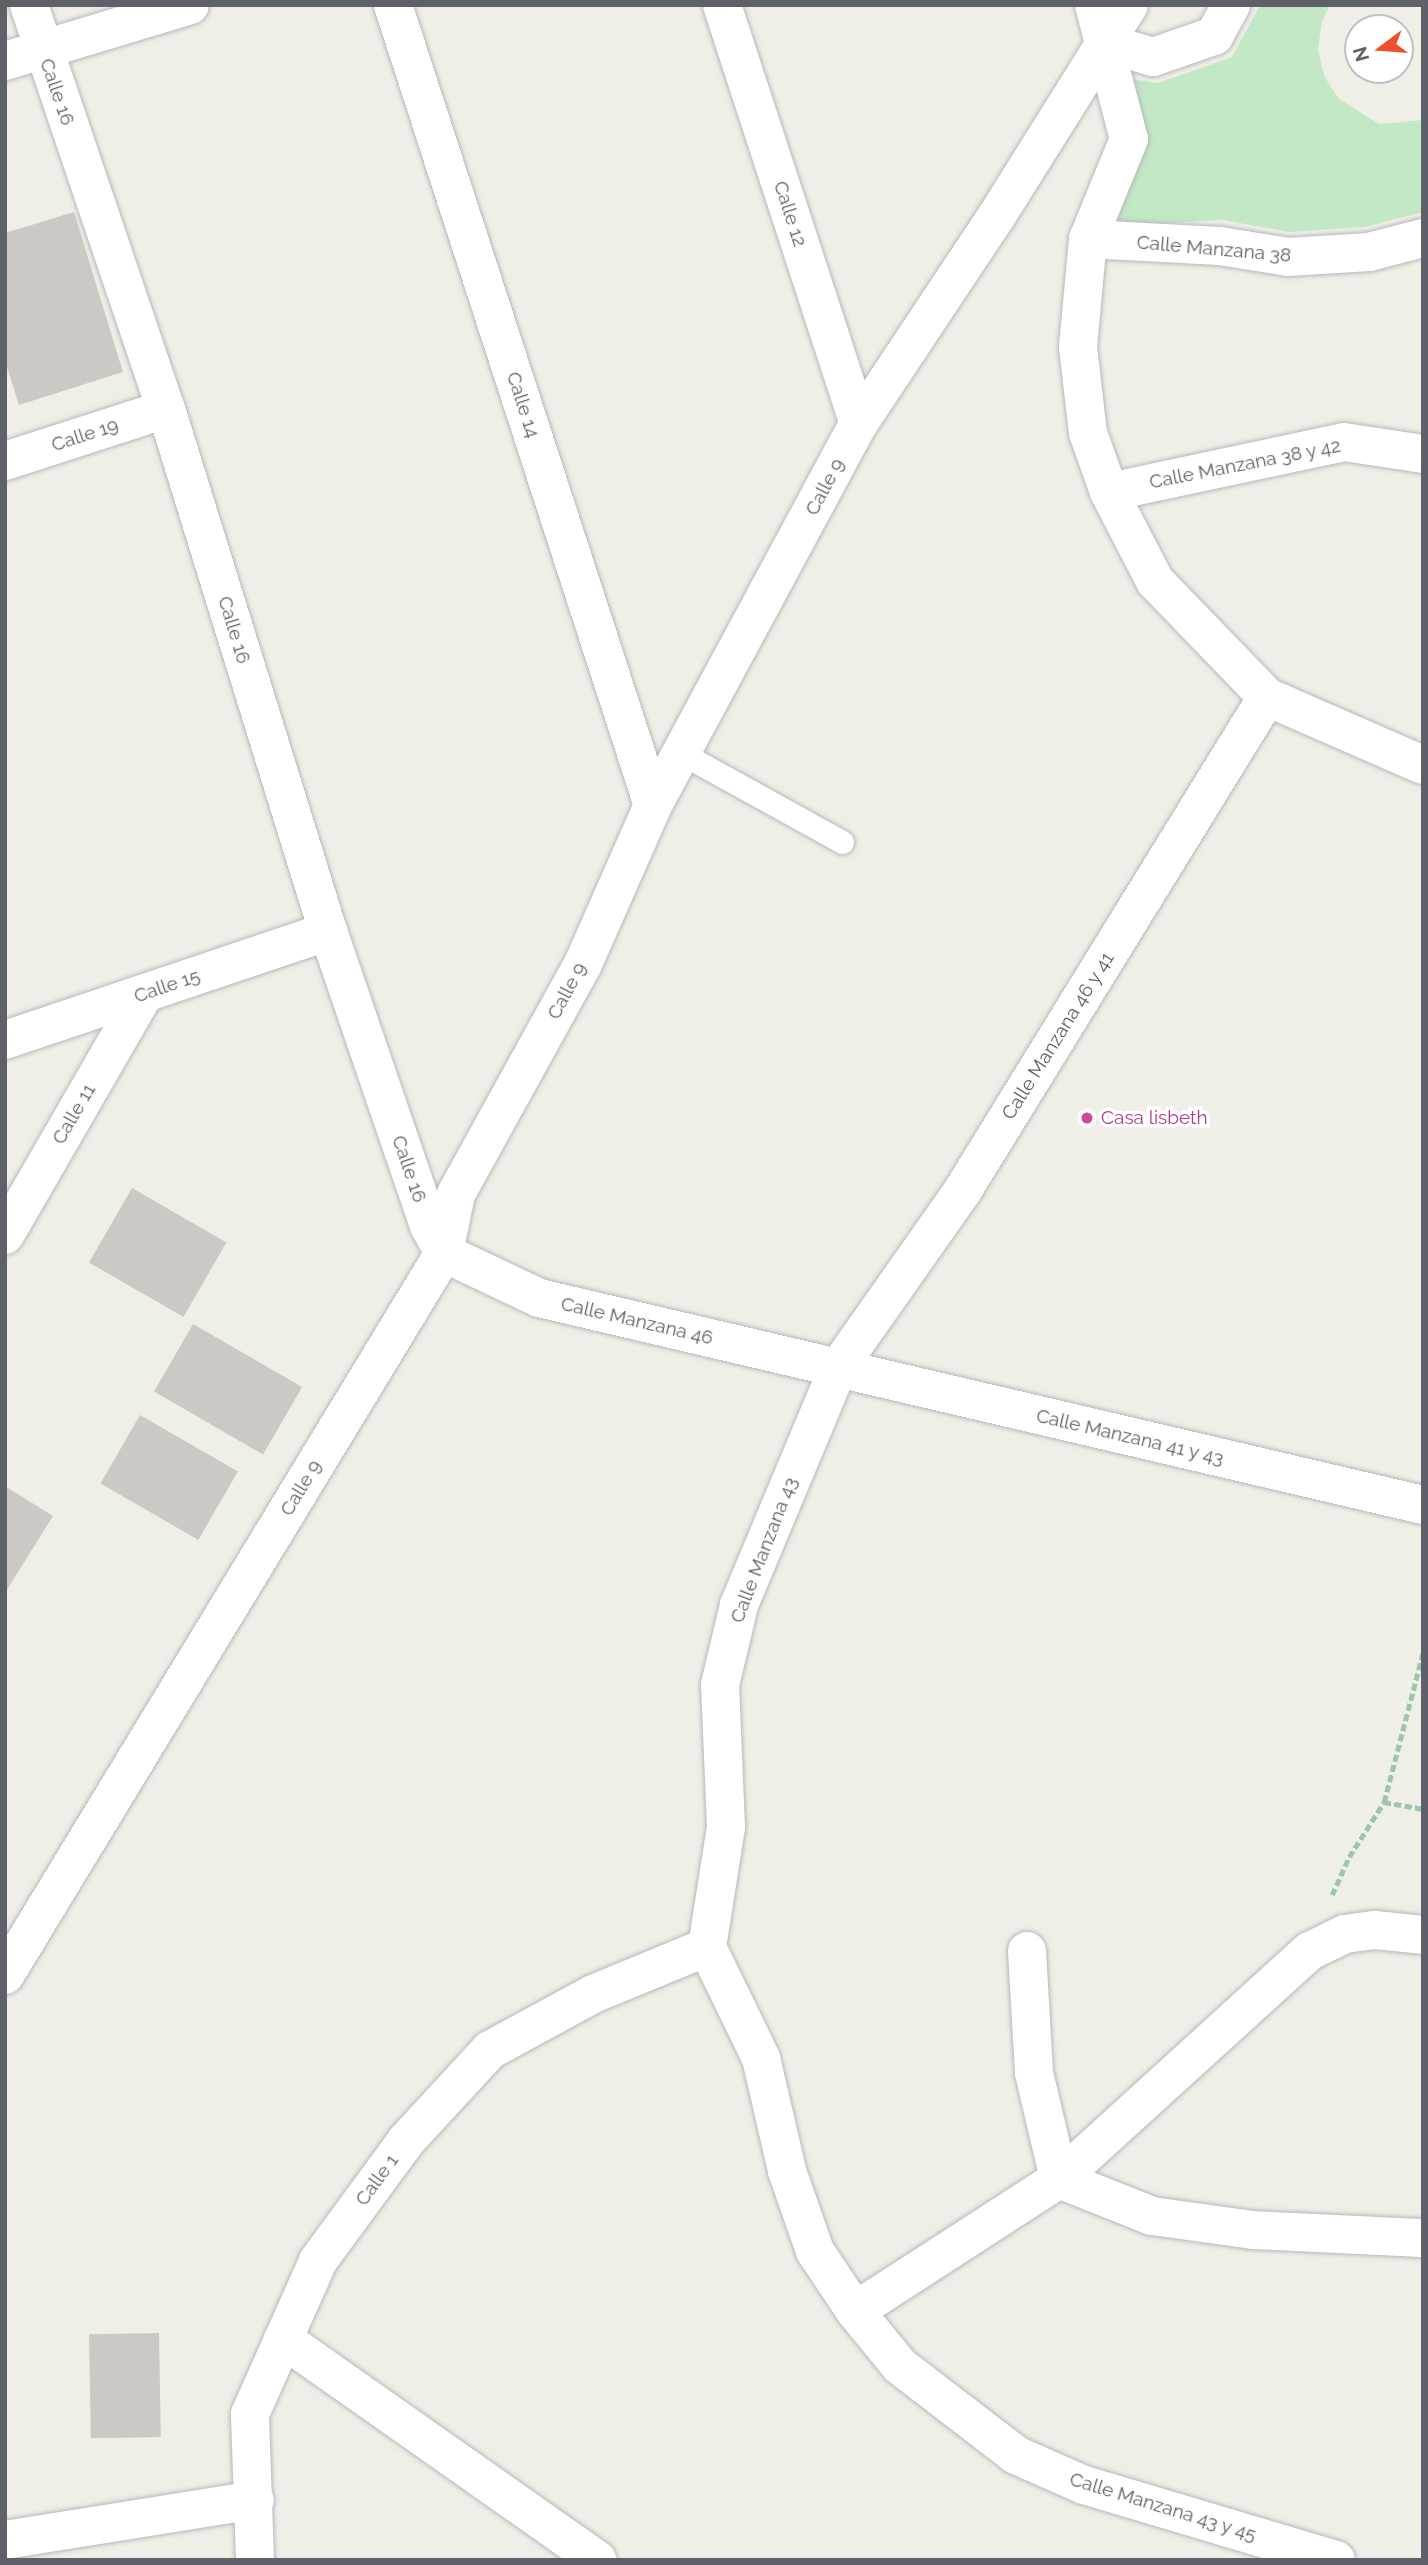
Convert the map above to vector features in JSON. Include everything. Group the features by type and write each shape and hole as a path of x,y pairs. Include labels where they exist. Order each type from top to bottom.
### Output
{"street":[{"name":"Calle 16","path":"29,5 166,409 328,931 429,1226 444,1253"},
{"path":"5,61 190,5"},
{"name":"Calle 14","path":"393,5 653,805"},
{"name":"Calle 12","path":"722,5 859,423"},
{"path":"1094,5 1129,139 1088,239 1078,347 1088,433 1109,492 1155,582 1267,697 1423,765"},
{"name":"Calle 9","path":"5,1975 444,1253 456,1194 583,964 653,805 859,423 1129,5"},
{"path":"1106,43 1153,57 1214,36 1231,5"},
{"name":"Calle Manzana 38","path":"1088,239 1220,246 1288,257 1369,252 1423,238"},
{"name":"Calle 19","path":"5,461 166,409"},
{"name":"Calle Manzana 38 y 42","path":"1109,492 1344,442 1423,454"},
{"name":"Calle Manzana 46 y 41","path":"838,1368 963,1190 1267,697"},
{"name":"Calle 15","path":"5,1040 328,931"},
{"name":"Calle 11","path":"5,1235 144,994"},
{"name":"Calle Manzana 46","path":"444,1253 539,1298 838,1368"},
{"name":"Calle Manzana 41 y 43","path":"838,1368 1423,1505"},
{"name":"Calle Manzana 43","path":"707,1947 726,1827 723,1672 739,1605 762,1543 838,1368"},
{"path":"855,2311 1059,2179 1311,1951 1345,1934 1375,1930 1423,1935"},
{"name":"Calle Manzana 43 y 45","path":"707,1947 761,2058 787,2171 815,2251 855,2311 900,2366 1016,2455 1084,2485 1336,2560"},
{"name":"Calle 1","path":"255,2560 250,2414 318,2261 406,2141 490,2050 593,1994 707,1947"},
{"path":"1027,1951 1034,2073 1059,2179"},
{"path":"1059,2179 1152,2216 1253,2230 1423,2238"},
{"path":"283,2339 597,2560"},
{"path":"5,2540 255,2500"}],"lane":[{"path":"681,753 842,842"}],"path":[{"path":"1311,1951 1349,1857 1384,1802 1423,1652"},
{"path":"1384,1802 1423,1809"}],"green space":[{"path":"1260,5 1330,5 1322,21 1318,49 1324,76 1339,99 1379,124 1423,120 1423,212 1365,227 1289,232 1223,220 1115,226 1145,141 1131,79 1158,83 1232,57"}],"building":[{"path":"74,212 123,372 19,405 5,361 5,233"},
{"path":"132,1188 226,1242 183,1317 89,1262"},
{"path":"193,1324 302,1387 263,1455 154,1392"},
{"path":"140,1415 238,1472 198,1540 100,1483"},
{"path":"5,1486 53,1516 5,1593"},
{"path":"159,2333 161,2437 91,2438 89,2334"}],"place":[{"name":"Casa lisbeth","path":"1087,1118"}]}
